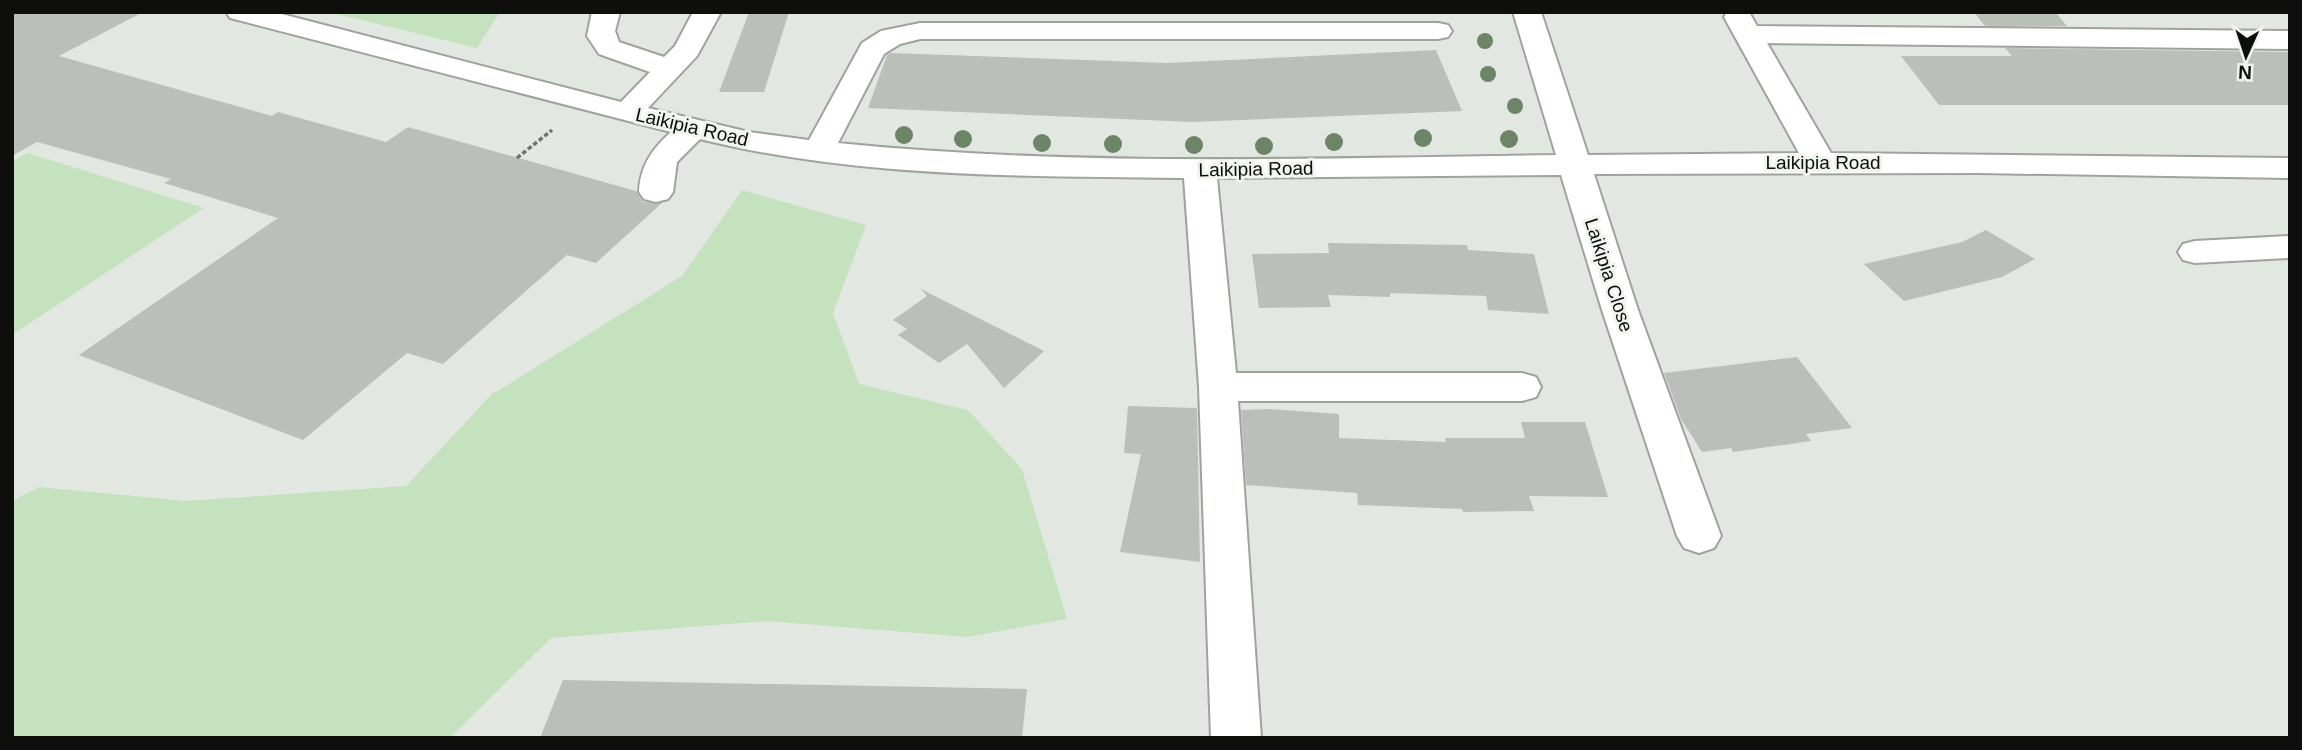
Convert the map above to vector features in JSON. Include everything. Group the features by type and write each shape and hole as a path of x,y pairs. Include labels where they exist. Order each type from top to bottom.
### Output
{"street":[{"name":"Laikipia Road","path":"240,12 694,128 778,146 930,161 1200,170 1819,161 2072,162 2290,168"},
{"path":"606,12 600,33 602,41 609,48 623,56 668,68"},
{"path":"628,112 694,40 707,12"},
{"name":"Laikipia Close","path":"1527,12 1573,165 1699,536"},
{"path":"1741,23 2290,40"},
{"path":"1741,23 1819,161"},
{"path":"819,150 872,49 891,37 920,31 1437,31"},
{"path":"656,192 655,174 659,162 694,128"},
{"path":"1200,170 1218,387 1236,738"},
{"path":"2195,252 2290,247"},
{"path":"1218,387 1522,387"}],"green space":[{"path":"328,12 500,12 477,48"},
{"path":"28,153 204,208 12,335 12,162"},
{"path":"742,190 866,225 833,313 859,384 968,410 1022,469 1067,619 967,637 767,621 551,638 450,738 12,738 12,501 39,487 186,501 406,486 491,395 682,276"}],"building":[{"path":"12,12 143,12 59,56 272,116 278,112 386,142 408,127 636,191 643,202 662,203 596,263 567,255 443,364 407,353 303,440 79,355 278,218 164,183 171,179 37,142 12,156"},
{"path":"749,12 789,12 764,92 719,92"},
{"path":"1974,12 2056,13 2067,26 1985,26"},
{"path":"2005,48 2290,52 2290,105 1939,105 1901,56 2012,56"},
{"path":"1436,50 1462,111 1192,122 868,108 887,55 891,53 1167,63"},
{"path":"1986,230 2035,259 2002,277 1904,301 1864,264 1962,242"},
{"path":"1328,243 1467,245 1468,250 1534,254 1549,314 1488,310 1486,296 1390,293 1390,297 1328,295 1331,307 1259,308 1252,254 1329,253"},
{"path":"921,289 1044,351 1004,388 967,344 939,363 898,335 907,329 893,320 927,296"},
{"path":"1797,357 1852,428 1806,434 1811,441 1733,452 1731,448 1702,452 1681,419 1664,373"},
{"path":"1128,406 1197,408 1200,562 1120,552 1141,454 1124,453"},
{"path":"1270,409 1339,414 1339,438 1446,442 1445,438 1525,438 1521,422 1585,422 1608,497 1529,496 1534,511 1463,512 1462,509 1358,505 1357,493 1246,485 1241,410"},
{"path":"563,680 1027,689 1022,738 540,738"}]}
